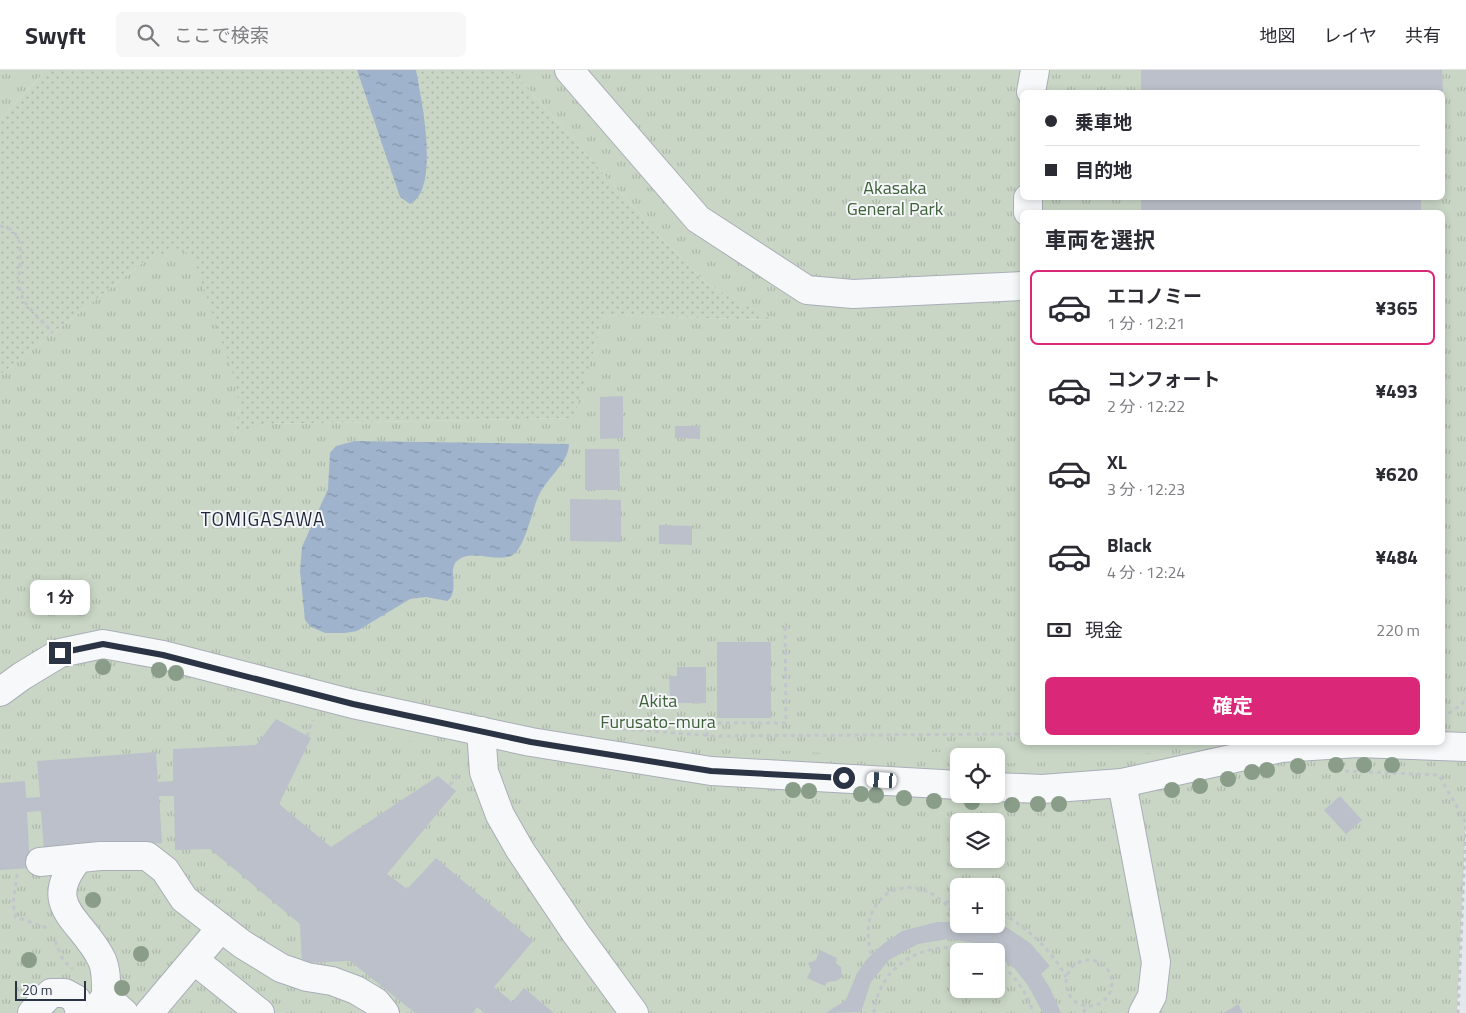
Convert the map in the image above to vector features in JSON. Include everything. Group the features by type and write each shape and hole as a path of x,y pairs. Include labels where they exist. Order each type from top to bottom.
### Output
{"street":[{"path":"569,70 698,219 807,290 853,294 1020,286"},
{"path":"1031,90 1035,70"},
{"path":"0,692 60,653 103,644 163,655 353,704 531,742 711,771 950,784"},
{"path":"480,731 484,772 500,815 520,850 575,932 634,1013"},
{"path":"1005,787 1042,789 1122,783 1281,748 1327,745"},
{"path":"1412,745 1466,747"},
{"path":"1122,783 1156,962 1152,996 1143,1013"},
{"path":"29,865 79,858 147,856 165,870 184,899 220,929 281,968 306,977 332,981 356,990 376,1002 385,1013"},
{"path":"79,858 65,877 62,892 65,910 92,943 103,961 107,1008"},
{"path":"149,1013 220,929"},
{"path":"194,960 260,1013"},
{"path":"32,1013 51,993 65,993 76,999 80,1013"}],"path":[{"path":"0,226 15,232 19,238 18,285 23,298 53,333"},
{"path":"707,736 707,723 786,723 785,622"},
{"path":"1445,716 1462,704 1466,697"},
{"path":"307,736 317,713"},
{"path":"606,723 615,728 707,736 1020,734"},
{"path":"1344,772 1439,775 1466,823 1458,1013"},
{"path":"29,865 12,904 16,916 49,928"},
{"path":"872,954 868,939 868,920 881,899 890,892 914,888 926,890 945,902 950,910"},
{"path":"945,902 950,902"},
{"path":"1005,915 1024,927 1057,960 1066,977 1068,992 1079,1003 1086,1005 1101,1002 1106,997 1111,982 1107,969 1095,961 1080,962 1074,965 1066,977"},
{"path":"53,936 63,960 77,972"},
{"path":"874,1013 874,1004 888,975 900,963 919,952 950,948"},
{"path":"1005,970 1014,978 1024,992 1033,1013"},
{"path":"1084,1013 1086,1005"}],"green space":[{"path":"0,70 46,70 0,120"},
{"path":"46,70 511,70 662,239 707,284 773,320 604,315 575,418 266,424 235,435 239,407 145,261 0,375 0,120"},
{"name":"Akita Furusato-mura","path":"511,70 1466,70 1466,816 1457,1013 0,1013 0,375 145,261 182,248 195,262 236,383 239,407 235,434 266,424 574,418 604,315 772,320 707,284 662,239"},
{"path":"363,718 432,734 429,746 360,729"},
{"path":"1194,745 1098,759 1005,763 1005,754 1011,754 1032,746"},
{"path":"923,746 930,752 950,752 950,760 719,747"}],"water":[{"path":"357,70 416,70 427,142 427,163 425,181 419,195 410,204 400,197"},
{"path":"355,441 569,444 562,464 536,501 520,546 511,556 498,558 477,555 458,560 453,569 453,592 447,601 426,597 410,599 357,631 325,633 311,627 305,620 300,571 302,547 328,489 330,453 336,446"}],"building":[{"path":"1141,70 1442,70 1443,90 1141,90"},
{"path":"1141,200 1421,200 1421,210 1141,210"},
{"path":"623,396 623,438 600,439 600,397"},
{"path":"675,426 700,426 700,439 675,438"},
{"path":"585,449 619,449 620,490 585,490"},
{"path":"570,499 621,500 621,542 570,541"},
{"path":"659,525 692,526 692,545 659,544"},
{"path":"717,642 771,642 771,718 717,718"},
{"path":"677,667 706,667 706,703 676,703 676,696 670,696 669,676 677,676"},
{"path":"276,719 311,738 279,804 331,847 438,776 456,791 387,874 407,889 436,858 533,941 494,987 512,1002 524,988 554,1013 484,1013 477,1007 473,1013 415,1013 350,961 302,963 300,924 210,849 175,850 174,796 159,796 162,843 44,851 41,811 27,812 30,868 0,870 0,783 25,781 26,798 40,797 37,761 156,752 158,782 173,781 173,749 256,745"},
{"path":"1340,796 1362,820 1346,834 1324,810"},
{"path":"937,922 950,922 950,933 1005,933 1005,926 1030,943 1050,966 1041,974 1050,988 1061,1013 1043,1013 1027,984 1015,969 1005,961 1005,943 975,943 948,939 918,944 889,960 871,982 861,1012 826,1013 846,1000 857,973 867,959 883,944 902,931"},
{"path":"820,950 837,958 836,963 841,967 842,977 836,981 827,982 825,986 807,978 811,970 808,963 816,960"},
{"path":"1238,1004 1243,1013 1224,1013"}],"district":[{"name":"TOMIGASAWA","path":"263,518"}],"route":[{"path":"60,653 103,644 163,655 353,704 531,742 711,771 844,778"}],"park label":[{"name":"Akasaka General Park","path":"895,197"}]}
